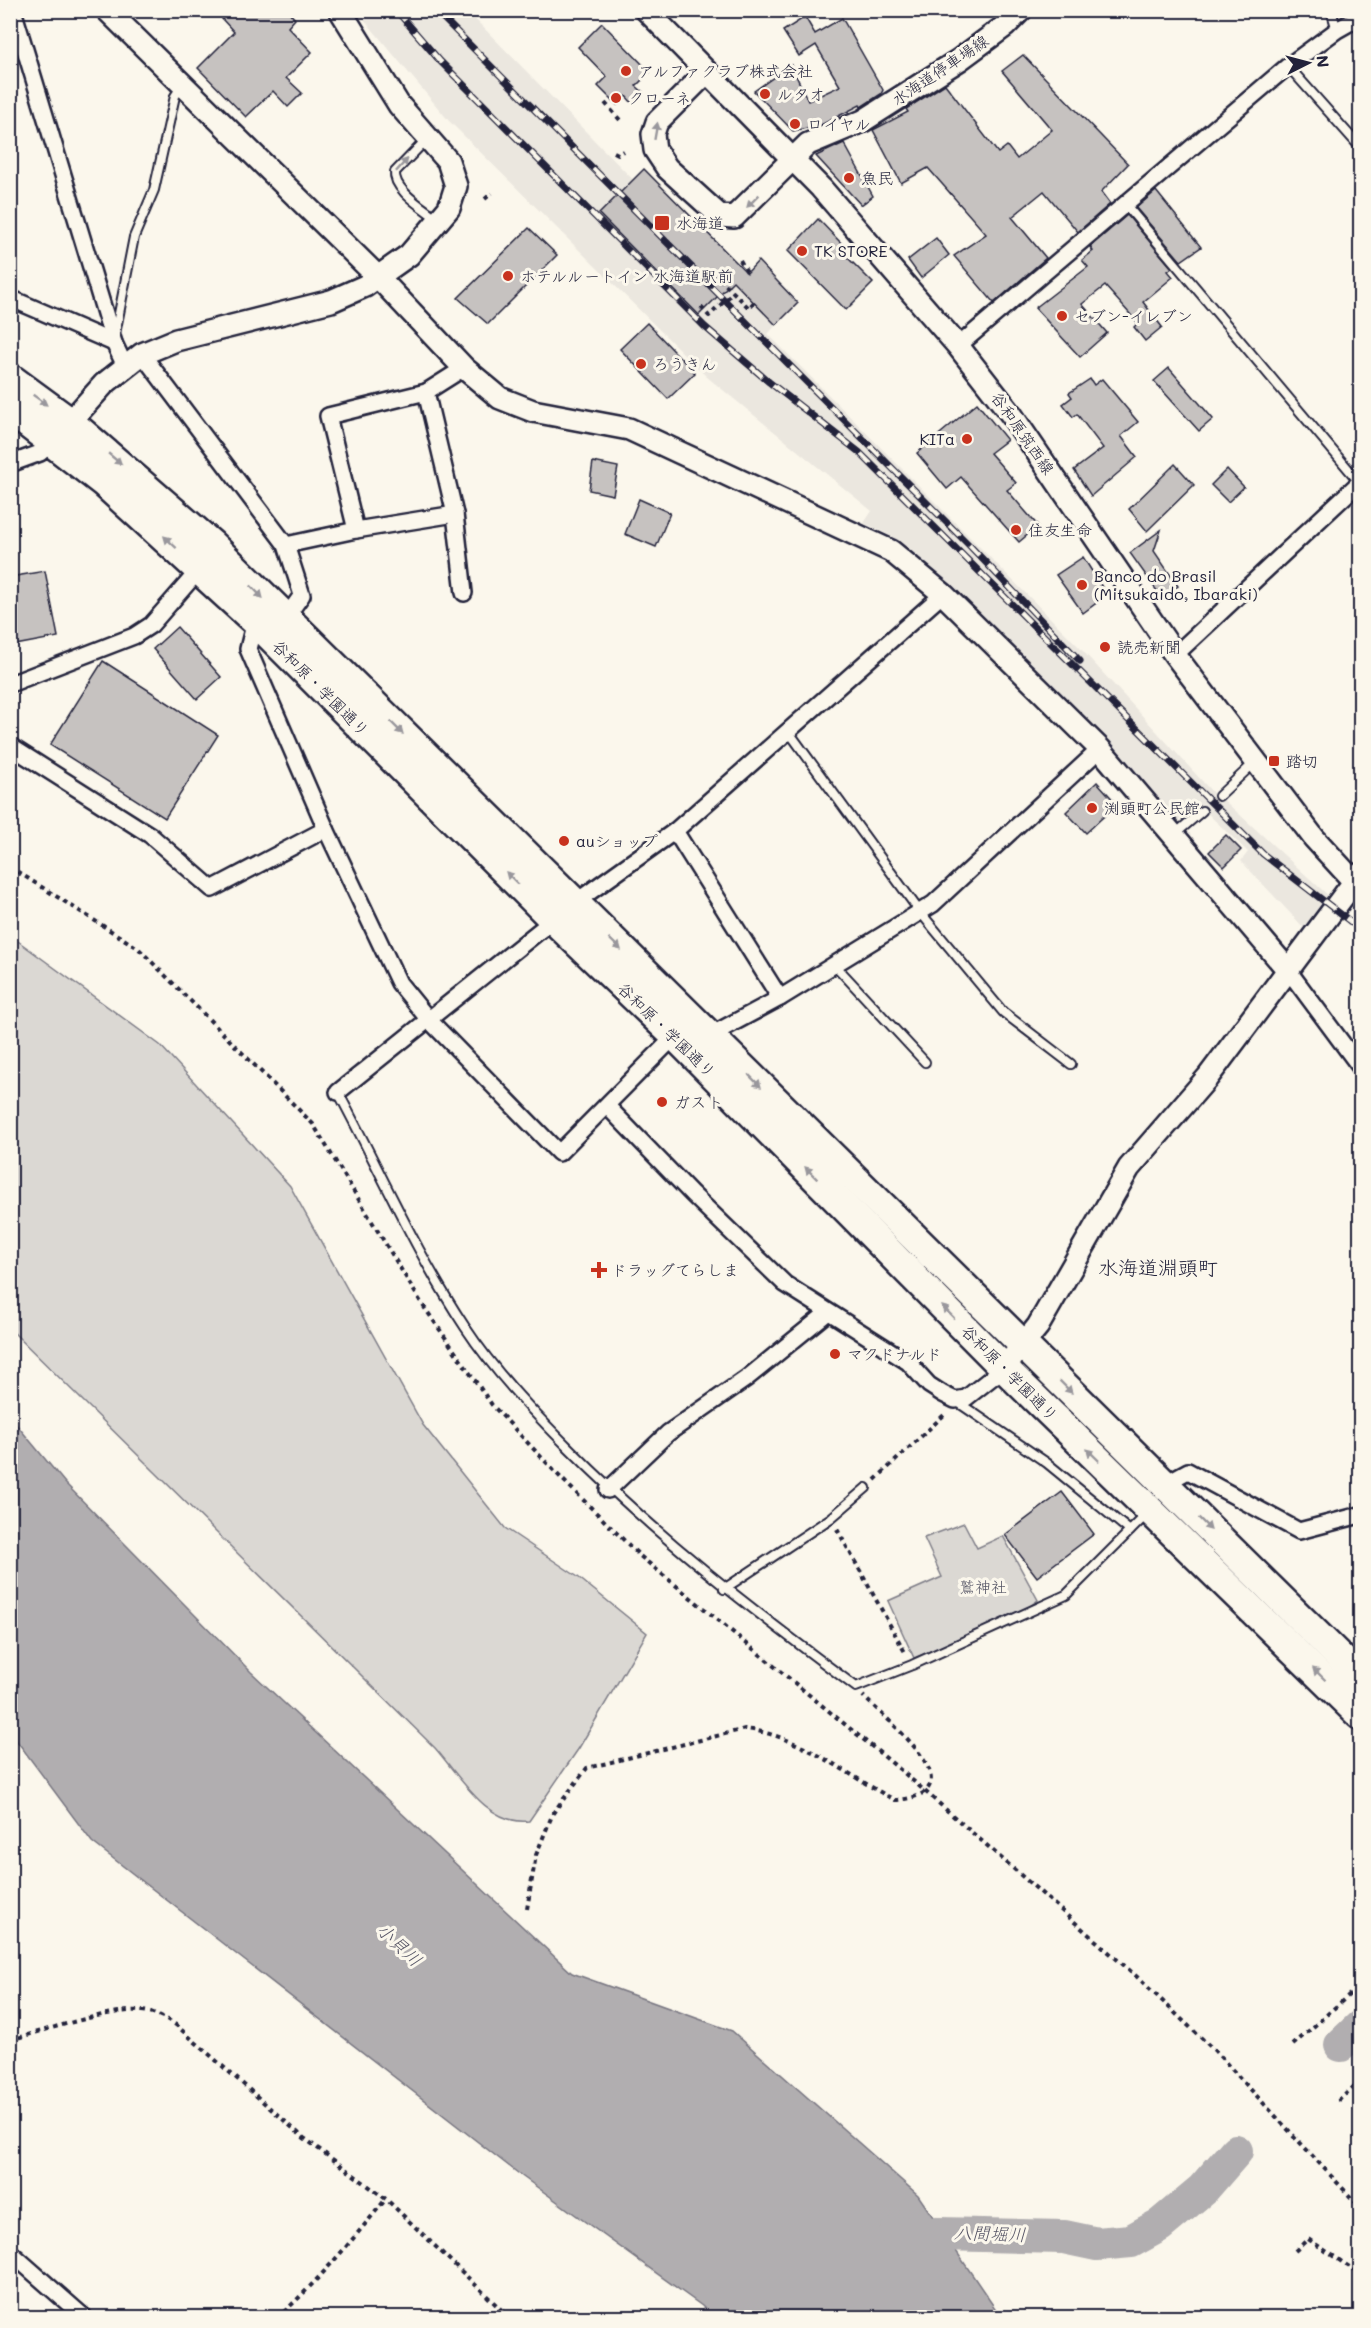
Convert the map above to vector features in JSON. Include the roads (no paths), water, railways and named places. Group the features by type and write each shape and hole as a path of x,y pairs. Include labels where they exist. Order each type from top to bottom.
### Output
{"highway":[{"name":"谷和原・学園通り","path":"10,378 62,432 104,483 255,621 564,912 709,1036 1360,1677"},
{"name":"谷和原・学園通り","path":"10,410 62,432 210,544 285,620 345,675 675,1036 1004,1368 1360,1715"}],"street":[{"path":"13,10 114,344"},
{"path":"107,10 379,278 464,368 500,398 533,411 629,429 855,532 891,551 943,594 1100,749 1288,970 1360,1067"},
{"path":"10,464 40,453 62,432 104,384 134,360 176,340 331,301 379,278 409,255 440,221 455,196 456,186 448,161 388,90 340,10"},
{"name":"谷和原筑西線","path":"646,10 794,160 958,346 1011,414 1175,655 1314,838 1358,882"},
{"name":"水海道停車場線","path":"707,72 657,122 653,134 655,150 667,168 720,216 727,218 740,214 808,144 863,121 959,60 1005,26 1021,10"},
{"path":"958,346 1288,66 1337,30 1360,17"},
{"path":"10,298 114,344 134,360 286,545 302,595 285,620"},
{"path":"356,530 328,416 426,392 464,368"},
{"path":"426,392 455,514 464,593"},
{"path":"1175,655 1360,482"},
{"path":"286,545 356,530 455,514"},
{"path":"10,684 134,636 151,625 199,570"},
{"path":"338,1092 564,912 675,831 943,594"},
{"path":"255,621 248,649 326,829 399,983 429,1020 559,1153 675,1036"},
{"path":"10,746 150,835 199,881 212,889 326,829"},
{"path":"709,1036 780,998 933,904 1100,749"},
{"path":"675,831 780,998"},
{"path":"607,1106 692,1194 785,1284 908,1362 929,1385 956,1400 966,1398 1004,1368 1025,1346 1129,1168 1208,1077 1288,970 1358,882"},
{"path":"608,1490 668,1433 747,1378 827,1312"},
{"path":"1164,1484 1188,1471 1299,1531 1360,1515"},
{"path":"10,2252 85,2318"}],"lane":[{"path":"1331,10 1337,30"},
{"path":"1288,66 1360,147"},
{"path":"114,344 134,237 154,190 175,96 182,85"},
{"path":"428,138 395,172 394,178 400,188 440,221"},
{"path":"1126,205 1360,482"},
{"path":"789,732 920,912 1003,1011 1071,1064"},
{"path":"1219,796 1255,762"},
{"path":"1173,836 1202,811"},
{"path":"834,964 925,1062"},
{"path":"338,1092 438,1283 466,1329 530,1409 608,1490 724,1589 856,1688 1066,1595 1149,1510"},
{"path":"956,1400 1047,1462 1130,1531"},
{"path":"724,1589 831,1518 866,1488"}],"water":[{"name":"小貝川","path":"11,1418 65,1483 251,1672 572,1973 732,2031 918,2195 1001,2317 713,2317 702,2306 523,2177 92,1842 11,1733"}],"waterway":[{"name":"八間堀川","path":"1341,2045 1360,2027"},
{"name":"八間堀川","path":"896,2233 1064,2237 1097,2244 1131,2241 1160,2225 1203,2189 1236,2151"}],"railway":[{"path":"396,10 440,61 705,327 769,382 859,452 1263,854 1360,929"},
{"path":"435,10 969,545 1080,661"}],"place":[{"name":"アルファクラブ株式会社","path":"626,71"},
{"name":"ルタオ","path":"765,94"},
{"name":"クローネ","path":"616,98"},
{"name":"ロイヤル","path":"795,124"},
{"name":"魚民","path":"849,178"},
{"name":"水海道","path":"662,223"},
{"name":"TK STORE","path":"802,251"},
{"name":"ホテルルートイン 水海道駅前","path":"508,276"},
{"name":"セブン-イレブン","path":"1062,316"},
{"name":"ろうきん","path":"641,364"},
{"name":"KITa","path":"967,439"},
{"name":"住友生命","path":"1016,530"},
{"name":"Banco do Brasil (Mitsukaido, Ibaraki)","path":"1082,585"},
{"name":"読売新聞","path":"1105,647"},
{"name":"踏切","path":"1274,761"},
{"name":"渕頭町公民館","path":"1092,808"},
{"name":"auショップ","path":"564,841"},
{"name":"ガスト","path":"662,1102"},
{"name":"ドラッグてらしま","path":"599,1270"},
{"name":"マクドナルド","path":"835,1354"}],"district":[{"name":"水海道淵頭町","path":"1158,1268"}],"park label":[{"name":"鷲神社","path":"983,1587"}]}
